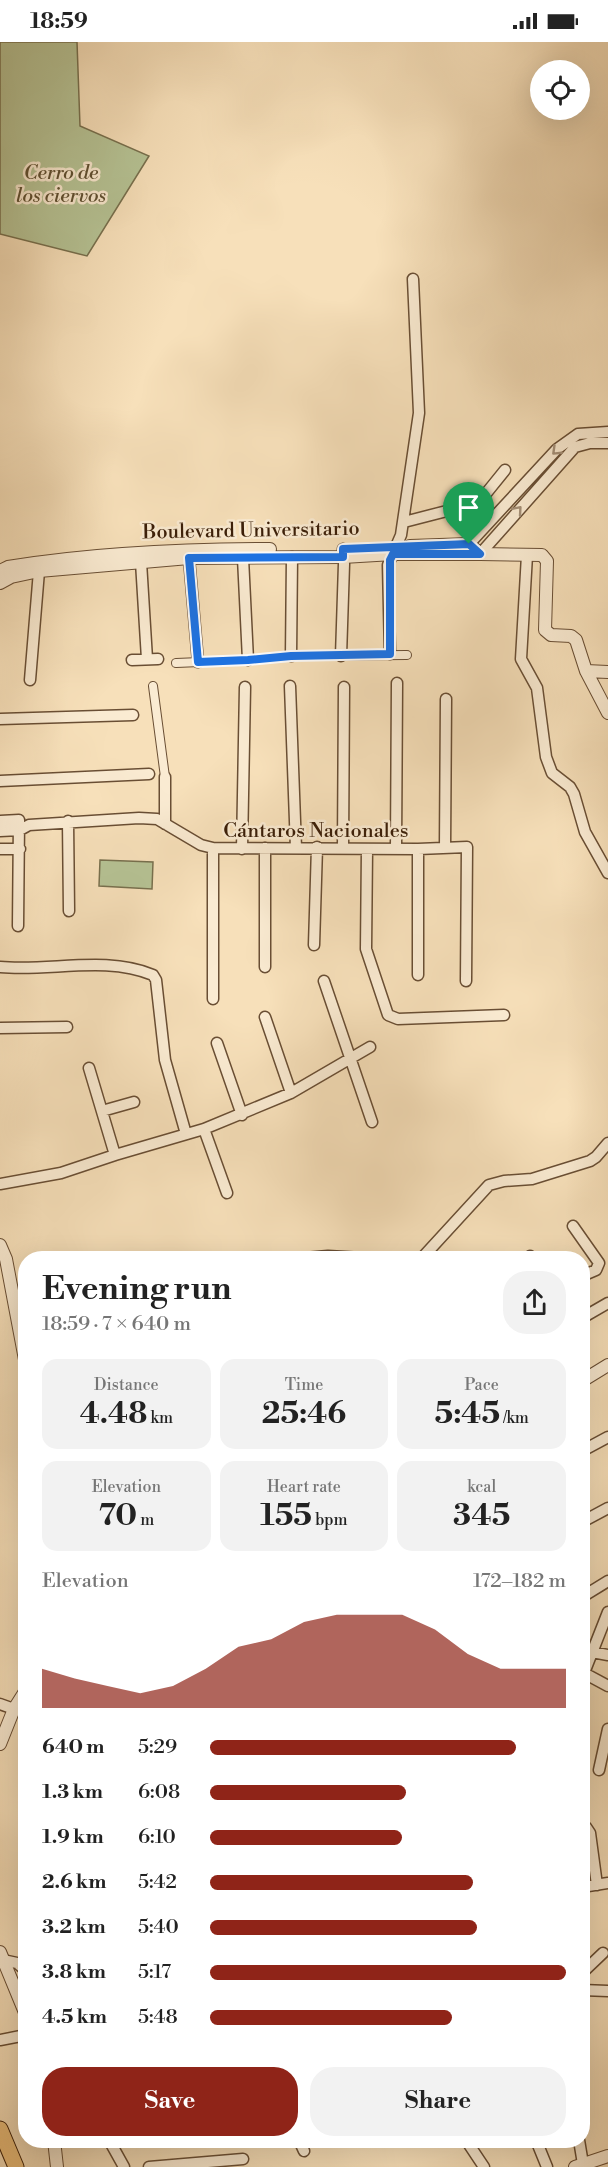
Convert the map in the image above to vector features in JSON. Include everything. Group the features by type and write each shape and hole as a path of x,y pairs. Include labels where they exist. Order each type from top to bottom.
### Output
{"main road":[{"path":"0,2129 16,2167"},
{"path":"0,2152 7,2167"}],"street":[{"path":"390,654 388,566 404,522 419,413 413,279"},
{"path":"608,432 578,434 557,448 469,544 480,554 575,447 590,443 608,443"},
{"path":"404,522 474,504 484,496 505,470"},
{"name":"Boulevard Universitario","path":"0,583 11,577 39,571 189,558 292,557 469,544"},
{"name":"Boulevard Universitario","path":"0,571 8,567 66,559 189,549 343,553"},
{"name":"Boulevard Universitario","path":"395,551 542,555 548,561 545,630 547,633 571,636 576,640 586,671"},
{"path":"341,656 343,553"},
{"path":"527,555 521,659 537,688 548,764 552,773 570,787 578,804 585,832 608,873"},
{"path":"291,656 292,557"},
{"path":"189,558 198,662"},
{"path":"243,558 248,660"},
{"path":"132,660 153,659 141,562"},
{"path":"30,680 39,571"},
{"path":"176,663 291,656 407,655"},
{"path":"586,671 608,672"},
{"path":"586,671 608,713"},
{"path":"396,849 397,683"},
{"path":"153,686 165,777 165,824"},
{"path":"291,686 296,848"},
{"path":"242,849 245,687"},
{"path":"343,849 344,687"},
{"path":"445,848 446,699"},
{"path":"0,719 133,715"},
{"path":"0,781 148,774"},
{"name":"Cántaros Nacionales","path":"22,825 68,821 157,819 201,845 213,848 418,849 467,847 466,981"},
{"path":"0,821 22,825"},
{"path":"68,821 69,910"},
{"path":"0,831 22,825"},
{"path":"18,926 22,825"},
{"path":"213,848 213,999"},
{"path":"265,848 265,967"},
{"path":"314,945 317,848"},
{"path":"0,849 20,849"},
{"path":"367,849 366,949 388,1015 398,1019 504,1015"},
{"path":"418,849 418,975"},
{"path":"0,967 83,965 132,969 153,975 156,980 165,1060 186,1134"},
{"path":"324,981 372,1122"},
{"path":"265,1017 291,1092"},
{"path":"0,1028 67,1027"},
{"path":"217,1043 242,1115"},
{"path":"0,1184 61,1173 242,1115 291,1092 370,1047"},
{"path":"89,1068 115,1155"},
{"path":"102,1111 134,1102"},
{"path":"204,1129 227,1192"},
{"path":"428,1251 489,1185 504,1181 532,1179 581,1164 596,1157 608,1143"},
{"path":"573,1226 597,1259 598,1267 590,1274"},
{"path":"0,1245 6,1259 18,1311"},
{"path":"590,1313 608,1303"},
{"path":"590,1376 608,1365"},
{"path":"590,1447 608,1437"},
{"path":"590,1518 608,1508"},
{"path":"590,1592 608,1581"},
{"path":"590,1656 608,1612"},
{"path":"592,1652 608,1655"},
{"path":"590,1676 608,1686"},
{"path":"0,1744 18,1703"},
{"path":"0,1704 14,1709"},
{"path":"599,1770 608,1729"},
{"path":"590,1833 603,1884"},
{"path":"590,1965 603,1953"},
{"path":"1,1956 18,1961"},
{"path":"1,1956 18,1996"},
{"path":"590,1990 608,1991"},
{"path":"0,2040 18,2037"},
{"path":"55,2148 57,2167"},
{"path":"113,2148 124,2167"},
{"path":"471,2148 484,2167"},
{"path":"539,2148 547,2167"},
{"path":"579,2148 579,2166 608,2156"},
{"path":"149,2167 243,2159"}],"green space":[{"name":"Cerro de los ciervos","path":"0,42 77,42 80,126 149,156 87,256 0,234"},
{"path":"100,860 153,862 152,889 99,886"}],"route":[{"path":"469,544 480,554 393,554 388,566 390,654 291,656 198,662 189,558 343,557 343,549 469,544"}]}
